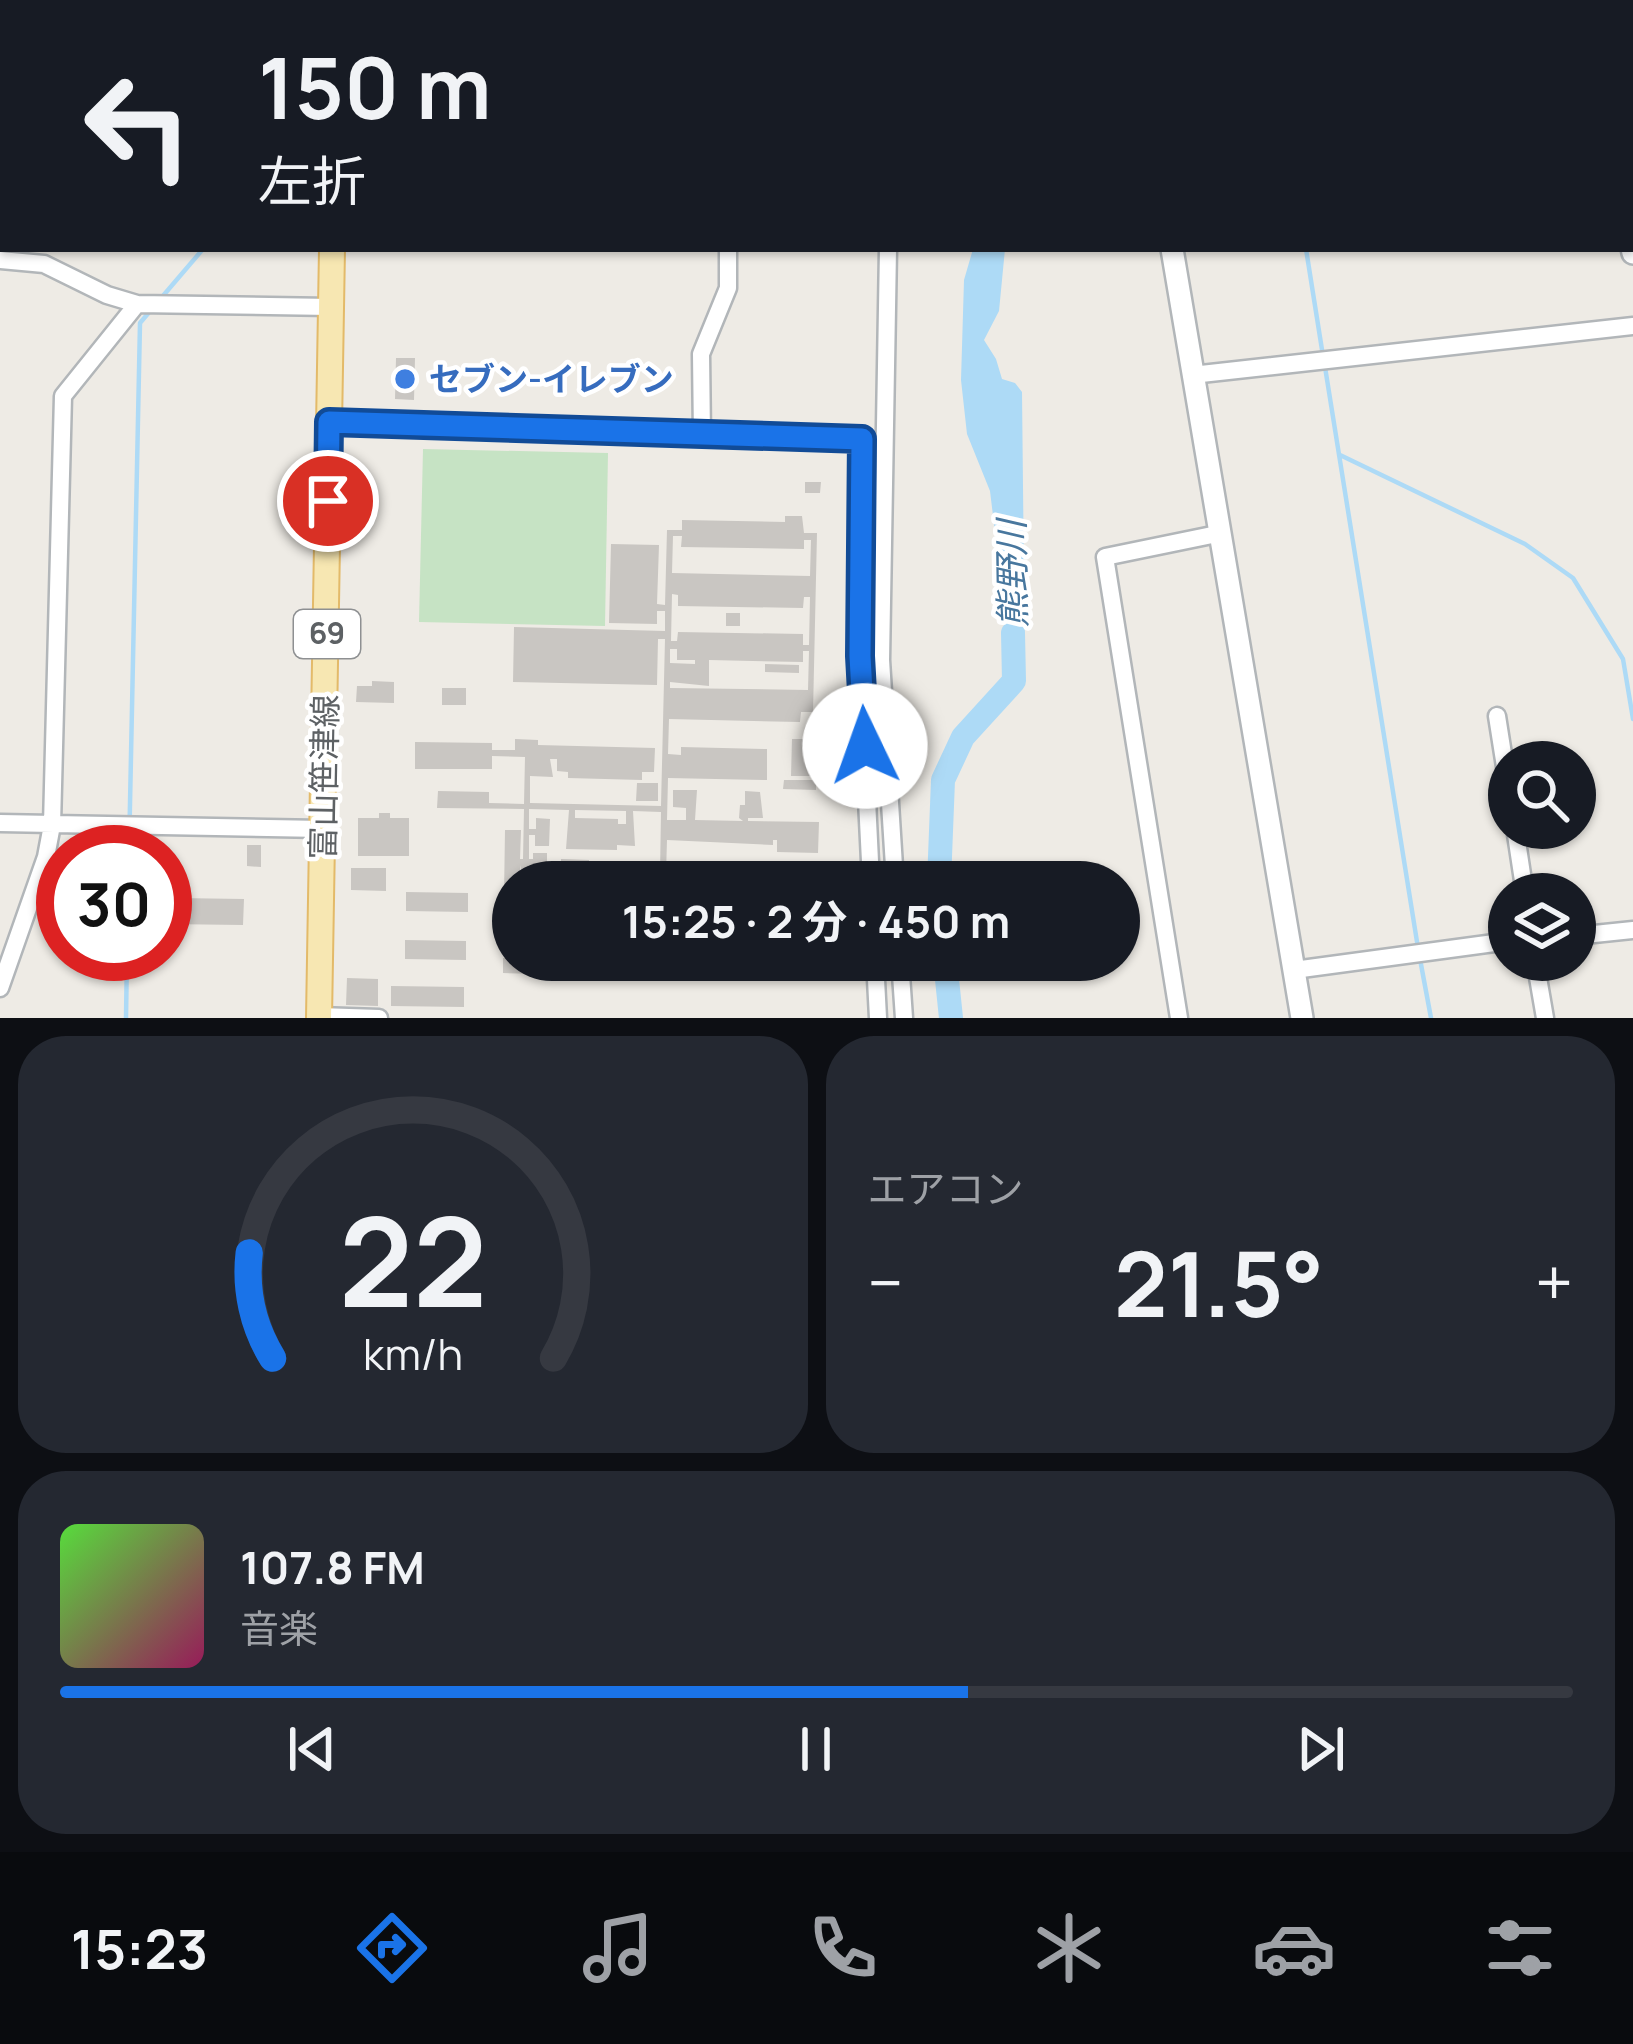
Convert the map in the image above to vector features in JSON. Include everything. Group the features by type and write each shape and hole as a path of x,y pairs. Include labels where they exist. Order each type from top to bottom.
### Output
{"main road":[{"name":"富山笹津線","path":"320,1017 332,252"}],"street":[{"path":"702,436 701,354 728,288 728,252"},
{"path":"888,252 881,660 895,861"},
{"path":"1172,252 1302,1018"},
{"path":"0,260 44,256 107,295 137,304 331,307"},
{"path":"0,823 52,825 63,396 137,304"},
{"path":"1192,375 1633,326"},
{"path":"329,422 862,439 860,656 871,861"},
{"path":"1179,1018 1105,557 1217,534"},
{"path":"1497,716 1501,741"},
{"path":"192,827 323,829"},
{"path":"0,988 36,885"},
{"path":"1596,934 1633,930"},
{"path":"1294,970 1488,944"},
{"path":"876,981 878,1018"},
{"path":"901,981 904,1018"},
{"path":"1539,981 1545,1018"},
{"path":"320,1017 379,1018"}],"green space":[{"path":"423,449 608,453 605,626 419,622"}],"water":[{"path":"972,252 1005,252 999,311 984,340 1002,379 1015,383 1022,392 1025,673 1011,664 990,491 967,434 961,380 964,280"}],"building":[{"name":"セブン-イレブン","path":"396,358 415,358 414,400 395,399"},
{"path":"805,482 821,482 820,493 805,493"},
{"path":"785,516 802,516 804,533 817,533 813,712 801,712 800,722 669,719 668,754 681,755 681,747 767,749 767,780 668,778 667,820 686,820 686,808 673,807 673,790 697,790 695,820 743,821 739,818 745,791 760,792 763,818 748,821 819,822 818,853 777,852 777,840 773,845 667,840 666,861 660,861 661,812 633,811 635,846 566,849 569,810 529,809 529,829 536,829 536,818 550,819 549,846 535,846 535,835 529,835 529,859 533,853 547,853 547,861 505,861 505,830 521,830 523,859 524,809 437,808 438,791 489,792 489,803 524,804 525,757 492,756 492,769 415,769 415,742 492,743 492,750 515,750 515,739 538,740 538,745 655,748 654,772 642,772 642,780 568,778 568,772 557,771 557,759 550,759 553,777 530,776 530,803 661,806 665,639 658,639 657,685 513,682 514,627 665,631 665,611 657,611 657,624 609,623 611,544 659,545 657,604 665,605 667,530 682,530 682,520 785,522","holes":["673,536 682,536 681,547 804,549 804,540 811,540 810,576 672,573","672,594 678,595 678,606 803,608 804,597 810,597 809,645 803,645 803,634 678,632 677,641 671,641","670,649 677,649 677,660 695,660 695,664 670,663","803,651 809,651 808,690 670,688 670,682 709,686 709,660 803,662","575,810 626,811 626,824 618,824 618,819 575,818"]},
{"path":"726,613 740,613 740,626 726,626"},
{"path":"765,664 799,665 799,673 765,672"},
{"path":"372,681 394,682 394,703 356,702 357,686 372,686"},
{"path":"442,688 466,688 466,705 442,705"},
{"path":"792,739 815,739 814,766 826,767 826,776 791,776"},
{"path":"784,780 816,780 816,790 783,789"},
{"path":"637,783 658,783 658,801 636,801"},
{"path":"379,813 409,818 409,856 358,856 358,818 379,818"},
{"path":"247,845 261,845 261,867 247,866"},
{"path":"351,868 386,868 386,891 351,890"},
{"path":"406,892 468,893 468,912 406,911"},
{"path":"192,898 244,899 243,925 192,924"},
{"path":"405,940 466,941 466,960 405,959"},
{"path":"347,978 378,979 378,1006 346,1005"},
{"path":"391,986 464,987 464,1007 391,1006"}],"waterway":[{"path":"162,297 200,252"},
{"path":"1306,252 1323,356"},
{"path":"130,825 140,323 151,310"},
{"path":"1325,367 1418,948"},
{"path":"1340,455 1525,544 1573,578 1623,659 1633,719"},
{"name":"熊野川","path":"940,861 943,780 963,737 1014,681 1013,633"},
{"path":"1420,959 1431,1018"},
{"path":"126,1018 127,981"},
{"name":"熊野川","path":"947,981 951,1018"}],"place":[{"name":"セブン-イレブン","path":"405,379"}],"route":[{"path":"328,501 329,422 862,439 860,656 865,746"}]}
